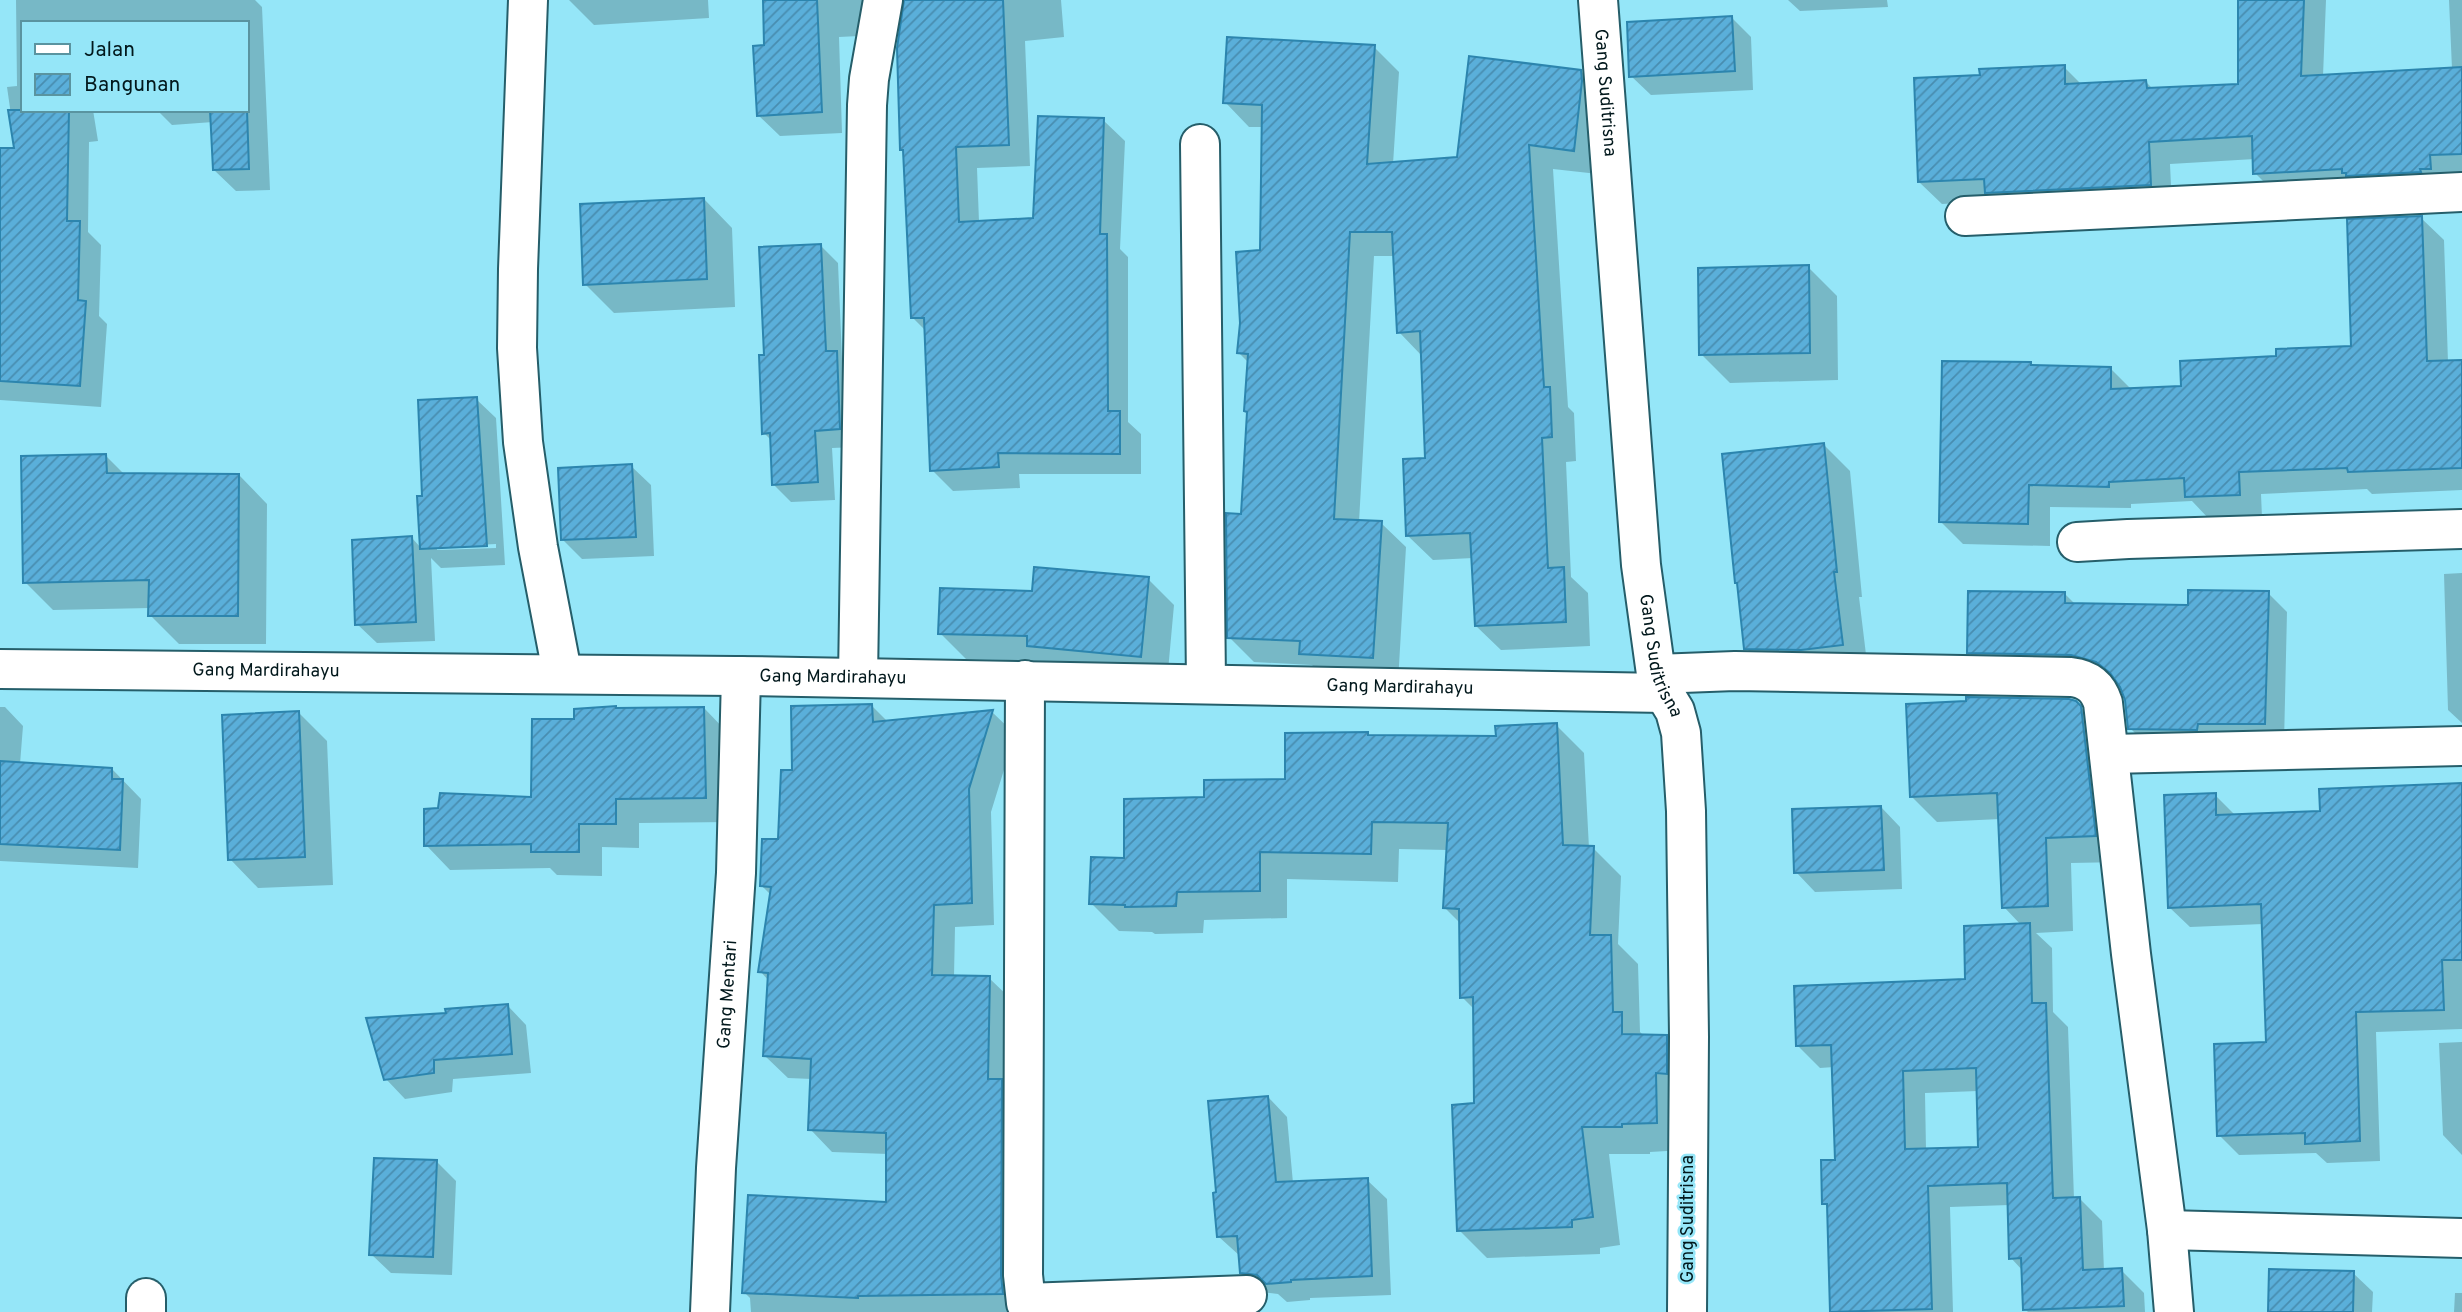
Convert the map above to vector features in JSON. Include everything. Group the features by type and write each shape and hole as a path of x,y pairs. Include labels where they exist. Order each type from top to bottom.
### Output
{"street":[{"path":"528,0 517,348 523,442 538,547 562,672"},
{"path":"858,678 867,105 883,0"},
{"name":"Gang Suditrisna","path":"1598,0 1641,565 1660,684 1675,712 1681,733 1686,811 1689,1037 1687,1312"},
{"path":"1200,144 1206,682"},
{"path":"1965,216 2462,192"},
{"path":"2077,542 2462,529"},
{"name":"Gang Mardirahayu","path":"0,669 562,672 1206,682 1660,684 1735,671 2079,678 2092,684 2100,693 2103,703 2131,954 2167,1230 2174,1312"},
{"name":"Gang Mentari","path":"710,1312 716,1168 736,873 741,676"},
{"path":"1025,680 1023,1275 1026,1307 1247,1296"},
{"path":"2109,754 2462,746"},
{"path":"2167,1230 2462,1238"}],"building":[{"path":"763,0 817,0 822,112 757,116 753,46 764,45"},
{"path":"904,0 1003,0 1009,145 956,147 959,222 1033,218 1038,116 1104,118 1100,234 1107,234 1108,411 1120,411 1120,454 998,453 999,467 930,471 924,318 911,318 903,150 900,150 897,48"},
{"path":"2238,0 2304,0 2301,76 2462,67 2462,154 2430,155 2431,169 2420,169 2421,172 2346,176 2342,169 2253,174 2252,136 2149,142 2151,185 1985,193 1984,179 1918,182 1914,78 1980,75 1979,69 2065,65 2065,84 2146,80 2147,88 2238,84"},
{"path":"1732,16 1735,71 1629,77 1627,22"},
{"path":"1227,37 1375,45 1367,164 1457,157 1469,56 1581,70 1574,151 1529,145 1544,387 1550,387 1552,437 1542,438 1548,568 1564,567 1566,622 1475,626 1470,533 1406,536 1403,459 1425,458 1420,331 1397,333 1392,232 1350,232 1334,519 1382,521 1373,658 1299,654 1300,641 1227,638 1226,513 1241,514 1247,412 1244,411 1248,354 1237,353 1240,323 1236,252 1260,250 1262,105 1223,103"},
{"path":"8,110 69,112 67,221 80,221 78,300 86,301 80,386 0,381 0,148 14,148"},
{"path":"210,112 247,112 249,169 213,170"},
{"path":"704,198 707,279 583,285 580,204"},
{"path":"2422,216 2427,361 2462,360 2462,468 2239,472 2240,495 2185,497 2184,478 2109,482 2109,487 2029,485 2028,524 1939,522 1942,361 2031,362 2031,365 2111,367 2111,389 2181,386 2180,361 2276,356 2276,349 2351,346 2347,219"},
{"path":"821,244 826,351 837,351 840,429 815,431 818,482 772,485 770,433 762,434 759,355 764,355 759,247"},
{"path":"1809,265 1810,353 1699,355 1698,268"},
{"path":"477,397 487,546 420,549 417,496 422,496 418,400"},
{"path":"1824,443 1837,572 1834,572 1843,645 1801,650 1744,649 1722,454"},
{"path":"106,454 107,473 239,474 238,616 148,616 149,580 23,583 21,456"},
{"path":"632,464 636,537 561,540 558,468"},
{"path":"412,536 416,622 355,625 352,540"},
{"path":"1034,567 1149,577 1141,657 1027,646 1027,636 938,634 940,588 1032,591"},
{"path":"2188,590 2269,591 2265,724 2198,724 2197,730 2128,729 2125,700 2120,687 2110,673 2096,662 2071,655 1967,653 1968,591 2065,592 2065,603 2188,605"},
{"path":"1966,697 2069,699 2081,706 2096,836 2046,838 2048,906 2002,908 1997,793 1910,797 1906,704 1966,701"},
{"path":"872,704 873,722 993,710 969,789 972,903 934,905 932,975 990,976 988,1079 1002,1079 1003,1294 858,1298 742,1293 748,1195 886,1202 886,1133 808,1130 811,1059 763,1056 768,973 758,972 771,887 760,886 762,839 778,839 781,770 792,770 791,706"},
{"path":"616,706 704,707 706,798 616,799 616,824 579,824 579,852 531,852 531,844 424,846 424,809 438,808 440,793 531,797 532,719 574,719 574,709"},
{"path":"299,711 305,857 228,860 222,715"},
{"path":"1557,723 1563,845 1594,846 1590,935 1611,935 1613,1012 1622,1012 1622,1034 1667,1035 1667,1074 1656,1073 1657,1123 1622,1124 1622,1127 1582,1127 1593,1217 1572,1220 1572,1227 1457,1231 1452,1105 1474,1103 1473,997 1460,998 1459,909 1443,908 1448,823 1372,822 1371,854 1260,852 1260,891 1177,892 1176,906 1125,907 1089,904 1091,857 1124,858 1124,799 1204,797 1204,780 1285,779 1285,733 1368,732 1368,735 1496,736 1495,726"},
{"path":"0,761 112,768 112,779 123,779 120,850 0,844"},
{"path":"2462,783 2462,960 2442,960 2444,1010 2356,1012 2360,1141 2305,1144 2305,1133 2217,1136 2214,1044 2266,1042 2261,904 2168,908 2164,795 2216,793 2216,815 2320,811 2319,789"},
{"path":"1881,806 1884,870 1794,873 1792,809"},
{"path":"2030,923 2032,1003 2046,1003 2053,1198 2080,1197 2083,1270 2122,1268 2124,1306 2023,1310 2021,1258 2009,1259 2007,1183 1928,1186 1932,1309 1830,1312 1827,1204 1822,1204 1821,1160 1835,1160 1831,1045 1796,1046 1794,986 1965,979 1964,926","holes":["1976,1068 1978,1147 1905,1149 1903,1071"]},
{"path":"508,1004 512,1054 434,1060 434,1073 384,1080 366,1018 446,1013 445,1009"},
{"path":"1268,1096 1276,1182 1368,1178 1372,1276 1291,1280 1266,1284 1257,1275 1240,1273 1237,1236 1217,1237 1208,1101"},
{"path":"374,1158 437,1160 433,1257 369,1255"},
{"path":"2269,1269 2354,1271 2353,1312 2268,1312"}]}
